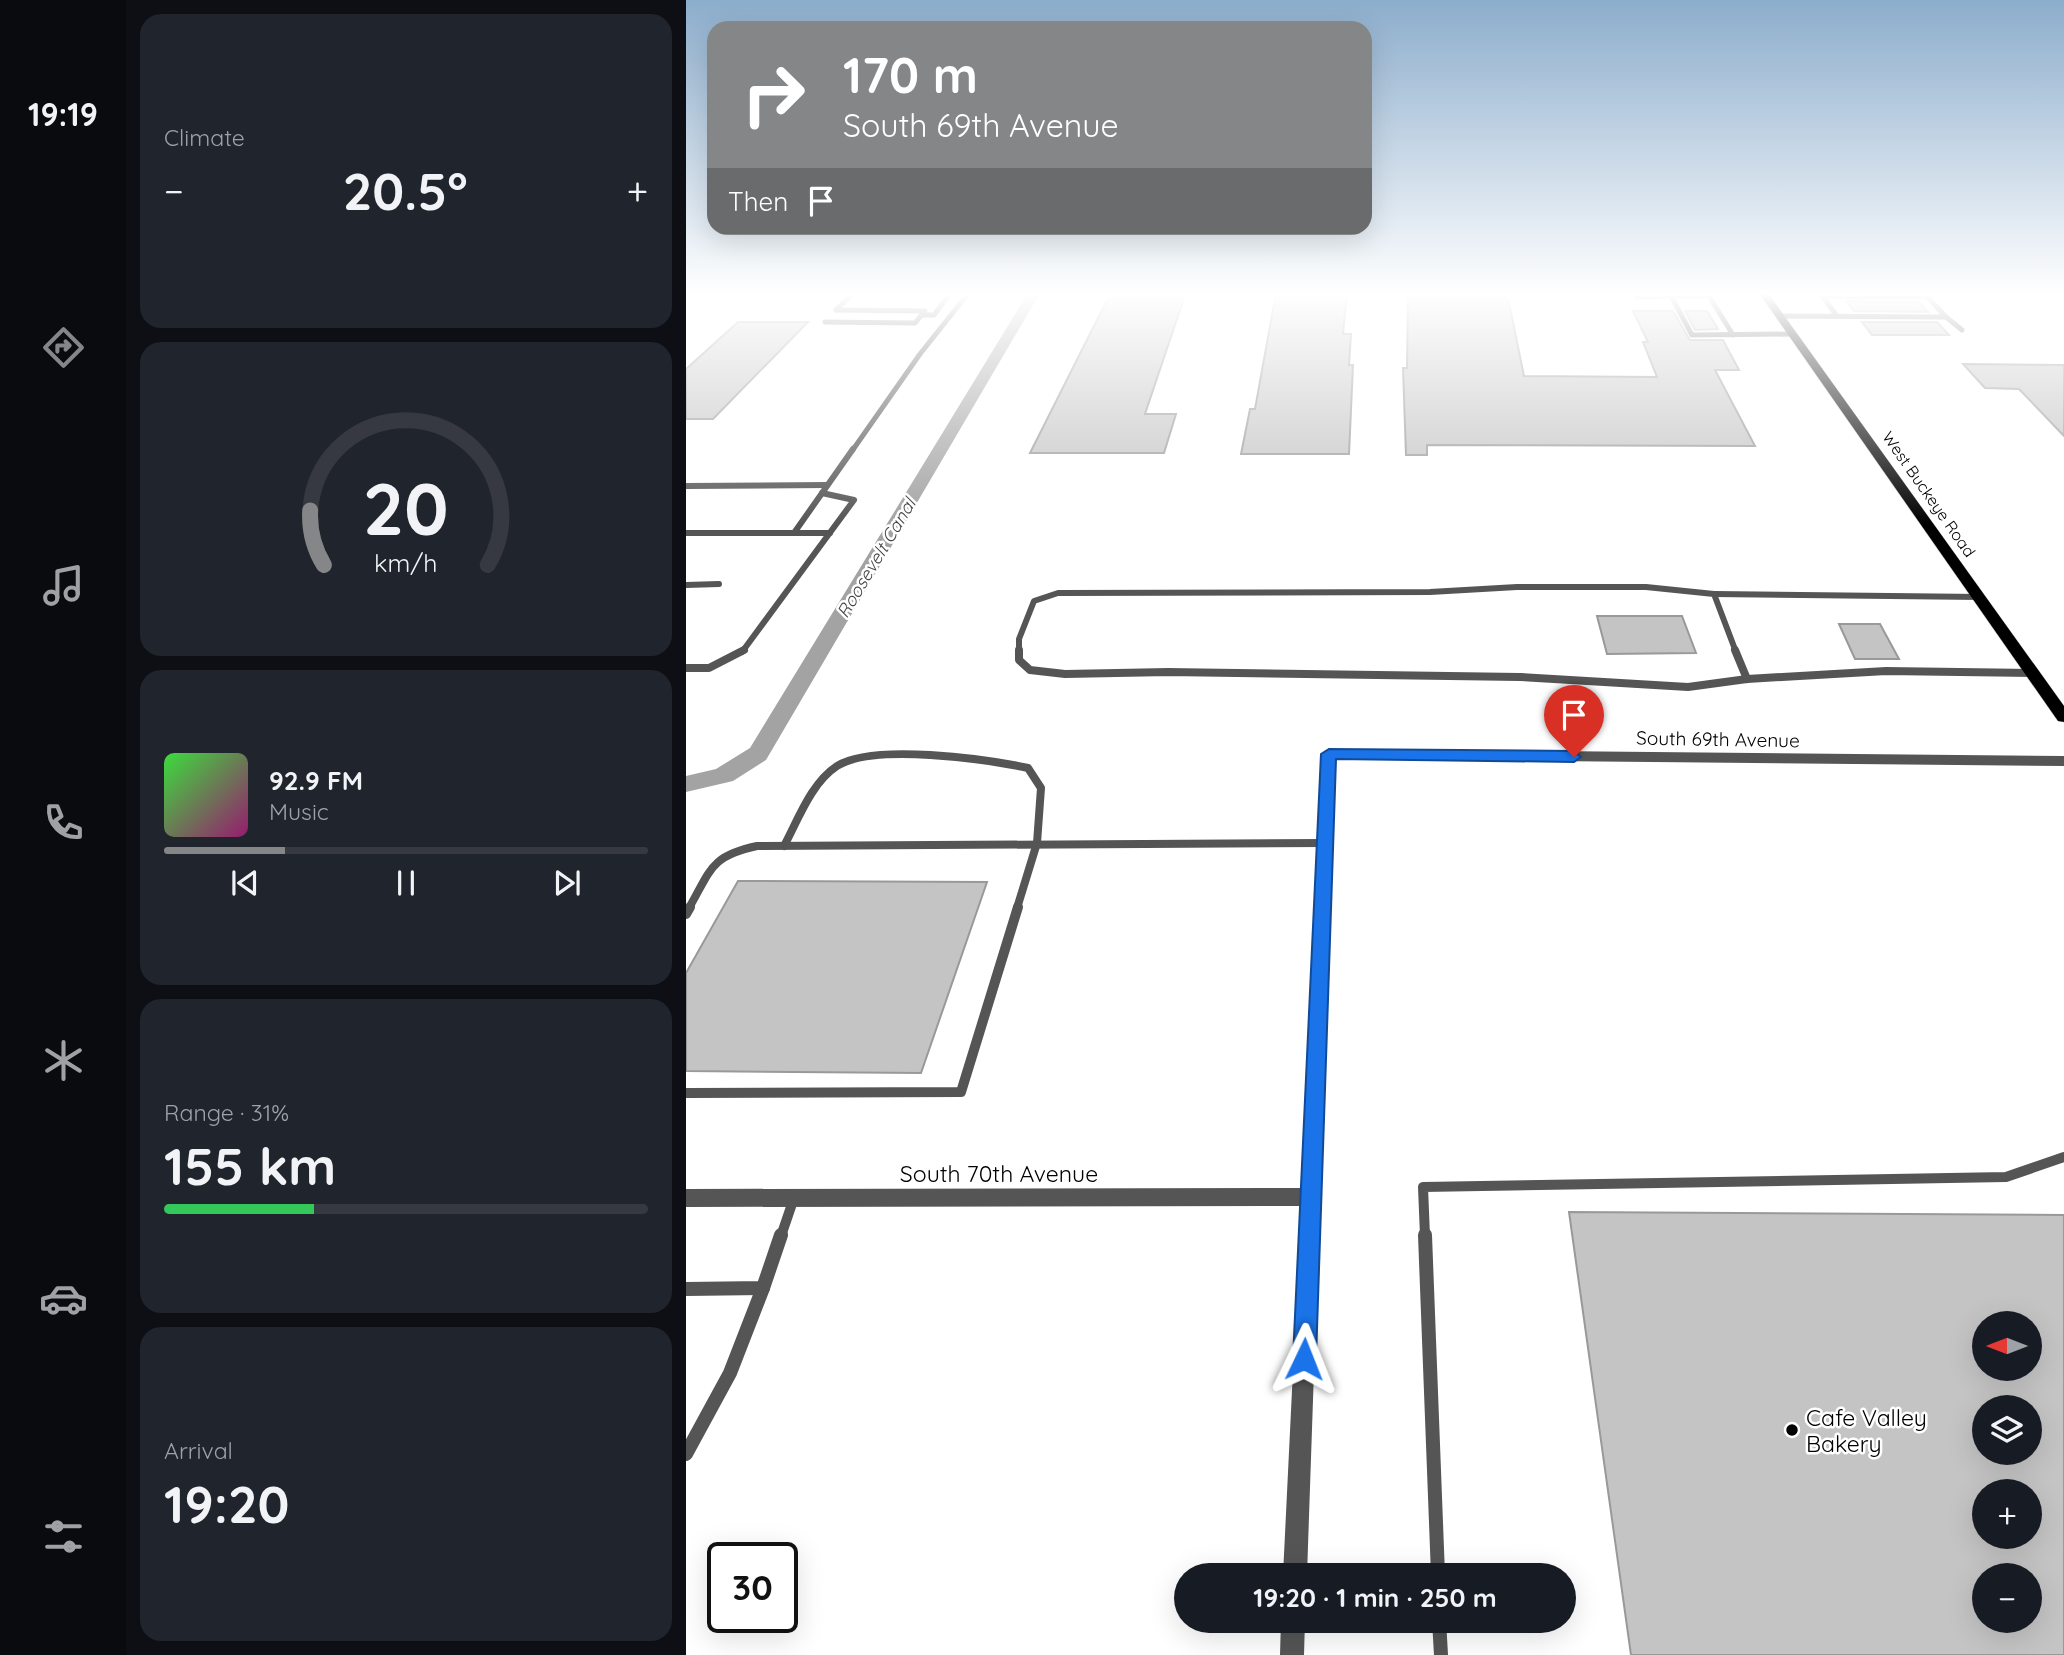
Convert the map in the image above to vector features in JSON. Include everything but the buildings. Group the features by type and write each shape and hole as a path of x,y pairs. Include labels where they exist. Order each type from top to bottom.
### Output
{"main road":[{"name":"West Buckeye Road","path":"1818,370 2064,717"}],"street":[{"name":"South 69th Avenue","path":"1324,844 1329,754 2064,761"},
{"path":"1296,1563 1324,844"},
{"name":"South 70th Avenue","path":"686,1198 1311,1197"},
{"path":"1292,1655 1293,1633"}],"lane":[{"path":"794,533 908,370"},
{"path":"686,486 827,485"},
{"path":"686,668 709,668 743,652 855,500 821,493"},
{"path":"686,533 830,533"},
{"path":"686,584 719,584"},
{"path":"1980,597 1714,594 1646,587 1530,587 1430,592 1058,593 1034,601 1019,639 1019,660 1030,670 1065,674 1168,672 1520,677 1688,687 1747,680 1886,671 2033,673"},
{"path":"1714,594 1747,680"},
{"path":"686,1093 961,1092 1037,843 1041,788 1028,768 1005,761 876,754 839,764 817,786 784,846"},
{"path":"686,914 717,860 739,850 784,846 1037,843 1324,844"},
{"path":"1438,1563 1423,1187 2006,1177 2064,1157"},
{"path":"686,1454 709,1418 743,1349 794,1198"},
{"path":"686,1289 764,1288"},
{"path":"1440,1633 1441,1655"}],"waterway":[{"name":"Roosevelt Canal","path":"686,784 725,775 758,754 988,370"}],"place":[{"name":"Cafe Valley Bakery","path":"1792,1430"}],"route":[{"path":"1304,1359 1329,754 1574,757"}]}
